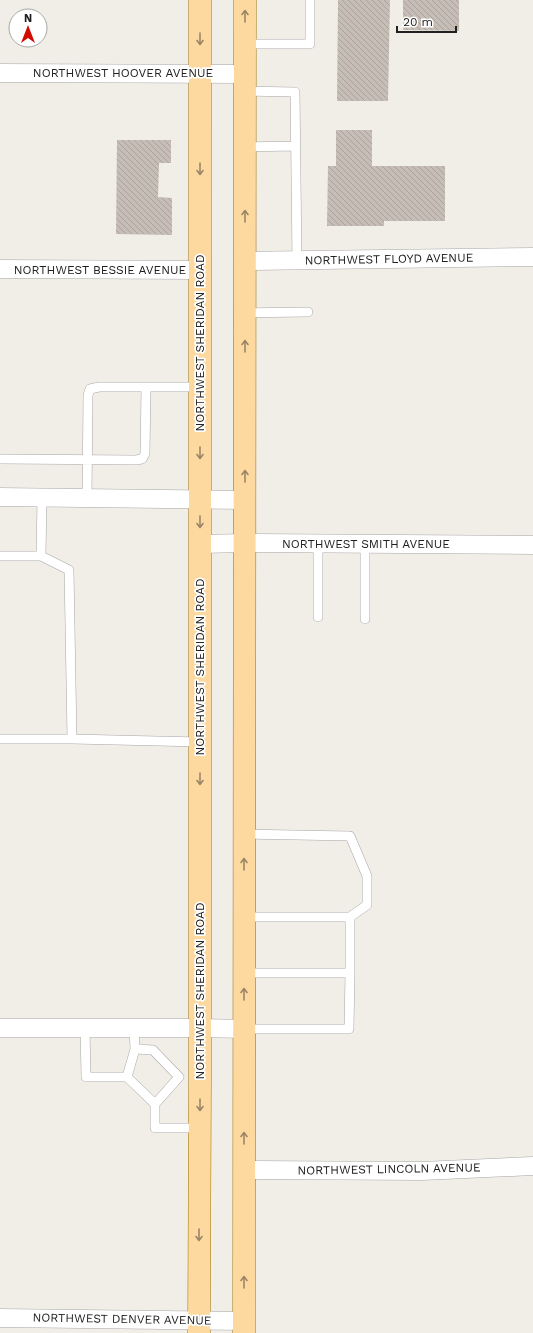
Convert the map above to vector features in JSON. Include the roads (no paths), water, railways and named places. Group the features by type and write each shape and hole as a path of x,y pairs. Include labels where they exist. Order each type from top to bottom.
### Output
{"main road":[{"name":"NORTHWEST SHERIDAN ROAD","path":"199,1327 199,1128 190,1078 200,1028 200,0"},
{"path":"244,1327 245,0"}],"street":[{"name":"NORTHWEST HOOVER AVENUE","path":"0,73 200,74 245,82"},
{"name":"NORTHWEST FLOYD AVENUE","path":"245,261 533,257"},
{"name":"NORTHWEST BESSIE AVENUE","path":"0,269 200,270"},
{"path":"0,497 245,500"},
{"name":"NORTHWEST SMITH AVENUE","path":"200,544 533,545"},
{"path":"0,1028 244,1029"},
{"name":"NORTHWEST LINCOLN AVENUE","path":"244,1170 422,1171 533,1166"},
{"name":"NORTHWEST DENVER AVENUE","path":"0,1318 199,1327 244,1327"}],"lane":[{"path":"245,44 310,44 310,0"},
{"path":"245,82 295,92 297,260"},
{"path":"245,147 296,146"},
{"path":"245,313 308,312"},
{"path":"87,498 88,395 90,389 200,387"},
{"path":"0,459 142,459 145,454 146,388"},
{"path":"41,556 42,498"},
{"path":"318,544 318,617"},
{"path":"365,544 365,619"},
{"path":"0,556 41,556 69,570 72,739"},
{"path":"0,739 200,742"},
{"path":"244,834 350,836 366,876 367,905 350,917 244,917"},
{"path":"244,1029 349,1029 350,917"},
{"path":"244,973 350,973"},
{"path":"85,1028 86,1076 127,1077 155,1104 155,1128 199,1128"},
{"path":"127,1077 135,1049 134,1028"},
{"path":"135,1049 154,1050 190,1078 155,1104"}]}
